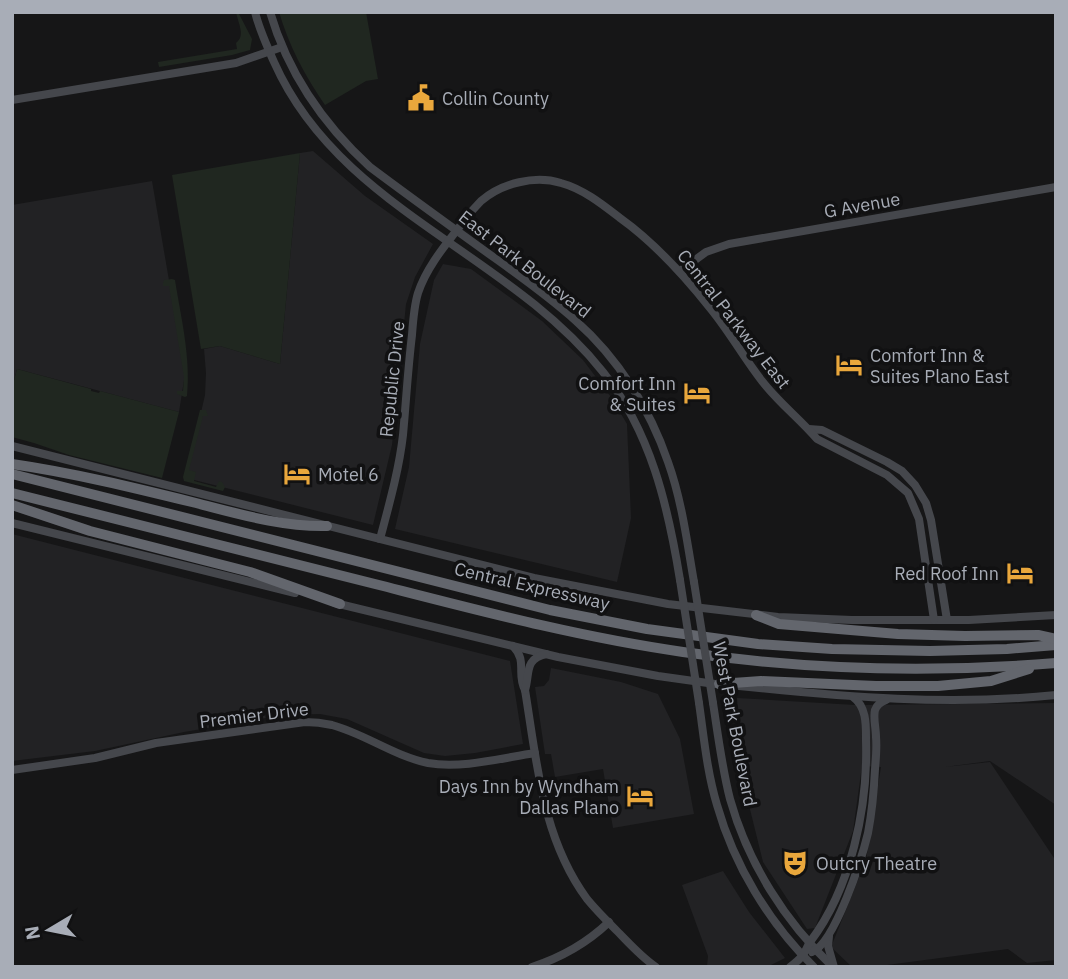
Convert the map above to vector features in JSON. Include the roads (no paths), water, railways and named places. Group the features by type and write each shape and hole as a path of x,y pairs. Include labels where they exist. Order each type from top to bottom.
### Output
{"highway":[{"path":"12,464 129,486 268,520 302,526 327,526"},
{"name":"Central Expressway","path":"12,474 523,604 647,629 758,644 843,649 961,650 1056,645"},
{"name":"Central Expressway","path":"12,493 501,616 642,646 736,659 832,666 938,668 1051,664"},
{"path":"12,505 90,531 250,572 340,604"},
{"path":"757,615 779,624 885,633 1038,635 1056,639"},
{"path":"719,684 761,681 938,686 991,681 1051,664"}],"main road":[{"name":"East Park Boulevard","path":"255,12 269,52 289,91 332,149 361,177 540,308 568,333 605,374 643,439 661,487 680,580"},
{"name":"East Park Boulevard","path":"270,12 282,47 302,86 324,118 358,156 522,277 578,323 619,369 639,399 657,434 676,486 694,582"},
{"path":"12,100 236,63 282,47"},
{"path":"361,177 370,167"},
{"name":"Central Parkway East","path":"457,231 481,201 496,191 521,182 552,180 575,188 647,239 680,271 714,313 761,381 817,439 879,471 908,493 917,512 934,620"},
{"name":"G Avenue","path":"680,271 706,252 729,244 1056,187"},
{"name":"Republic Drive","path":"380,539 403,438 411,340 418,294 428,270 457,231"},
{"path":"568,333 578,323"},
{"path":"627,408 639,399"},
{"name":"Central Parkway East","path":"809,429 822,430 887,461 902,471 915,485 927,509 947,620"},
{"name":"Central Expressway","path":"12,446 565,585 668,604 757,615 852,620 947,620 1056,615"},
{"path":"917,512 927,509"},
{"path":"12,523 546,654 620,669 719,684 853,697 991,698 1056,695"},
{"path":"922,538 933,536"},
{"name":"West Park Boulevard","path":"680,580 717,805 730,842 758,896 778,925 814,967"},
{"name":"West Park Boulevard","path":"694,582 729,796 741,833 755,863 782,908 817,951 834,967"},
{"path":"513,646 522,658 521,675 525,690"},
{"path":"546,654 533,659 525,690 545,811 556,841 582,891 642,956 656,967"},
{"path":"853,697 863,710 871,771"},
{"path":"790,967 803,956 817,951 846,900 871,771 875,709 881,702 889,699"},
{"name":"Premier Drive","path":"12,769 95,758 156,743 305,722 341,728 405,756 429,763 455,765 535,753"},
{"path":"803,956 827,918 852,868"},
{"path":"532,967 574,949 609,922"},
{"path":"829,933 828,946 834,967"}],"place":[{"name":"Collin County","path":"421,98"},
{"name":"Comfort Inn & Suites Plano East","path":"849,365"},
{"name":"Comfort Inn & Suites","path":"697,393"},
{"name":"Motel 6","path":"297,474"},
{"name":"Red Roof Inn","path":"1020,573"},
{"name":"Days Inn by Wyndham Dallas Plano","path":"640,796"},
{"name":"Outcry Theatre","path":"795,863"}]}
